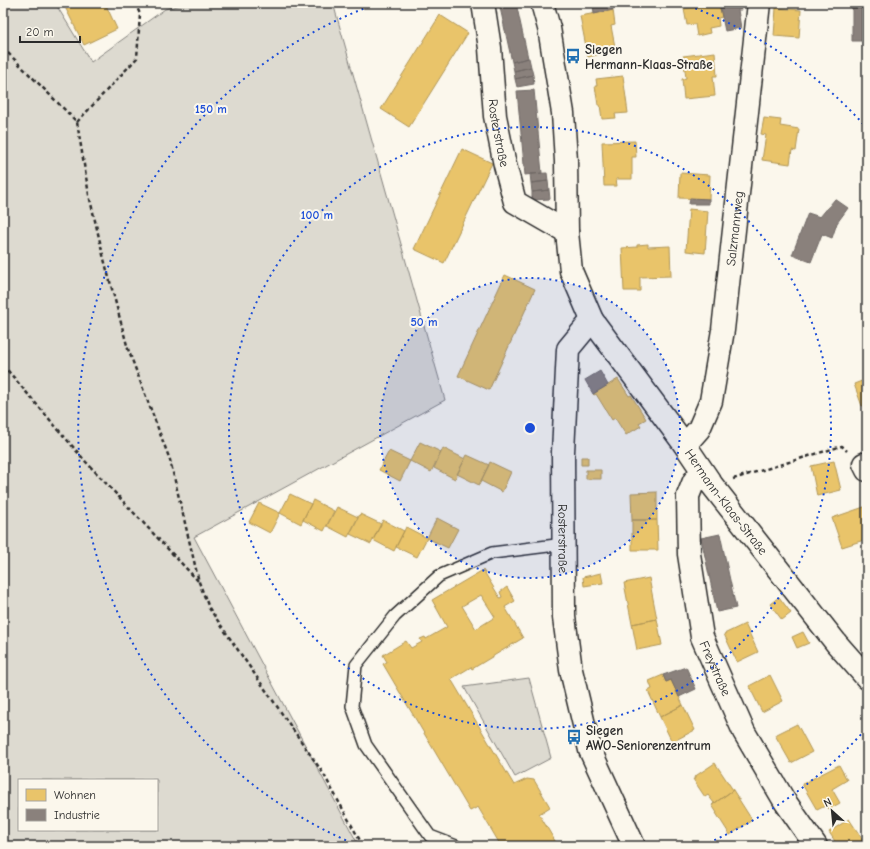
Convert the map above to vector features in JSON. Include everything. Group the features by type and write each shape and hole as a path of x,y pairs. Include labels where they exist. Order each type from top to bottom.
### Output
{"street":[{"name":"Rosterstraße","path":"483,3 490,48 495,116 505,165 515,202 567,232"},
{"path":"542,3 549,28 563,113 566,161 567,232 571,271 592,320"},
{"name":"Salzmannweg","path":"685,445 699,429 711,401 723,330 759,3"},
{"name":"Rosterstraße","path":"592,320 568,349 563,452 564,617 573,677 590,750 634,846"},
{"name":"Hermann-Klaas-Straße","path":"592,320 685,445 707,478 837,644 867,678"},
{"name":"Freystraße","path":"707,478 694,481 688,496 689,554 702,637 744,732 784,800 816,846"}],"lane":[{"path":"456,846 430,836 366,745 352,706 356,665 395,616 439,576 492,553 564,544"}],"path":[{"path":"77,122 137,58 140,14 135,3"},
{"path":"3,48 77,122 89,195 128,349 170,460 199,582 209,608 323,773 363,846"},
{"path":"3,365 86,462 199,582"},
{"path":"707,478 842,446 866,467"}],"shaded area":[{"path":"3,3 55,3 91,62 165,9 188,3 333,3 445,400 194,537 359,846 3,846"},
{"path":"529,678 551,758 515,777 464,687"}],"building: Wohnen":[{"path":"63,3 105,3 117,29 84,45"},
{"path":"711,3 719,3 722,17 718,18 719,26 709,28 710,33 697,36 695,24 687,25 684,9"},
{"path":"776,8 801,10 799,38 774,36"},
{"path":"613,10 615,25 611,26 615,47 600,50 601,54 588,57 580,16"},
{"path":"440,15 468,33 409,127 381,109"},
{"path":"715,52 717,76 713,76 715,96 684,99 682,79 686,78 683,56"},
{"path":"623,76 628,113 615,114 616,118 602,119 595,86 597,86 596,79"},
{"path":"764,118 781,120 780,126 799,129 796,151 792,150 790,164 762,160 766,135 761,134"},
{"path":"635,141 636,157 632,157 632,179 616,179 617,186 604,186 602,142"},
{"path":"462,149 492,163 444,263 414,249"},
{"path":"680,173 710,175 709,199 679,198"},
{"path":"689,209 708,211 705,253 686,251"},
{"path":"648,244 648,247 670,246 671,276 640,277 640,291 624,291 622,248 637,247 637,245"},
{"path":"505,275 535,289 489,390 458,376"},
{"path":"618,379 629,396 631,395 646,419 639,423 641,426 626,435 615,418 612,420 596,394 593,394"},
{"path":"867,379 867,404 862,406 854,384"},
{"path":"420,442 441,452 431,472 410,461"},
{"path":"443,448 465,459 455,479 434,468"},
{"path":"389,451 410,461 400,481 379,470"},
{"path":"467,455 489,465 479,485 457,474"},
{"path":"581,457 588,457 588,465 581,465"},
{"path":"834,461 841,490 817,496 811,466"},
{"path":"490,462 511,472 502,492 481,481"},
{"path":"586,470 601,470 601,479 586,479"},
{"path":"657,492 657,520 632,520 631,493"},
{"path":"290,494 311,504 301,524 280,513"},
{"path":"313,500 334,511 324,531 303,520"},
{"path":"259,503 280,513 270,533 249,522"},
{"path":"867,506 867,537 864,538 864,540 842,547 832,518"},
{"path":"337,507 358,517 348,537 327,526"},
{"path":"360,514 381,524 371,544 350,534"},
{"path":"437,518 458,529 448,548 427,538"},
{"path":"383,520 404,531 394,551 373,540"},
{"path":"632,520 657,520 658,550 632,550"},
{"path":"406,527 427,538 417,557 396,547"},
{"path":"867,563 867,578 861,565"},
{"path":"483,570 500,598 502,597 500,592 507,587 515,601 505,607 523,638 472,669 471,667 451,679 514,785 527,779 534,780 550,807 539,814 558,846 501,846 478,807 470,811 383,664 387,662 383,655 406,641 411,648 422,642 420,639 425,637 426,639 447,627 432,600","holes":["481,595 495,617 476,629 462,606"]},
{"path":"601,573 603,583 584,586 583,577"},
{"path":"649,578 657,619 632,624 624,583"},
{"path":"779,597 791,613 782,620 770,604"},
{"path":"657,619 662,645 637,650 632,624"},
{"path":"745,624 758,652 737,662 724,634"},
{"path":"803,632 809,643 797,648 792,637"},
{"path":"663,675 666,682 671,680 683,705 660,717 648,691 652,689 649,681"},
{"path":"770,675 783,701 762,712 749,686"},
{"path":"683,705 695,730 672,742 660,717"},
{"path":"797,724 812,752 791,763 775,735"},
{"path":"715,763 733,790 712,805 714,803 708,795 705,797 693,779"},
{"path":"839,765 847,780 832,789 840,803 829,809 827,805 817,810 802,784"},
{"path":"733,790 752,820 730,835 712,805"},
{"path":"849,819 867,846 838,846 829,832"}],"building: Industrie":[{"path":"499,3 516,3 528,58 512,62"},
{"path":"611,3 613,10 594,14 593,4"},
{"path":"719,3 738,3 741,10 738,10 741,28 725,31"},
{"path":"852,3 865,3 865,41 852,41"},
{"path":"529,58 531,67 514,71 512,62"},
{"path":"531,67 533,75 515,79 514,71"},
{"path":"533,75 534,84 517,87 515,79"},
{"path":"534,90 542,173 525,175 517,91"},
{"path":"547,173 548,181 531,183 530,174"},
{"path":"548,181 549,190 532,192 531,183"},
{"path":"549,190 550,199 532,200 532,192"},
{"path":"690,198 709,199 709,204 689,204"},
{"path":"835,199 848,208 837,223 832,238 822,234 811,262 792,255 808,213 820,217"},
{"path":"600,371 608,385 593,394 585,380"},
{"path":"720,534 736,608 717,612 701,538"},
{"path":"686,667 696,689 679,697 671,680 666,682 663,675"}],"place":[{"name":"Siegen Hermann-Klaas-Straße","path":"573,56"},
{"name":"Siegen AWO-Seniorenzentrum","path":"574,737"}]}
